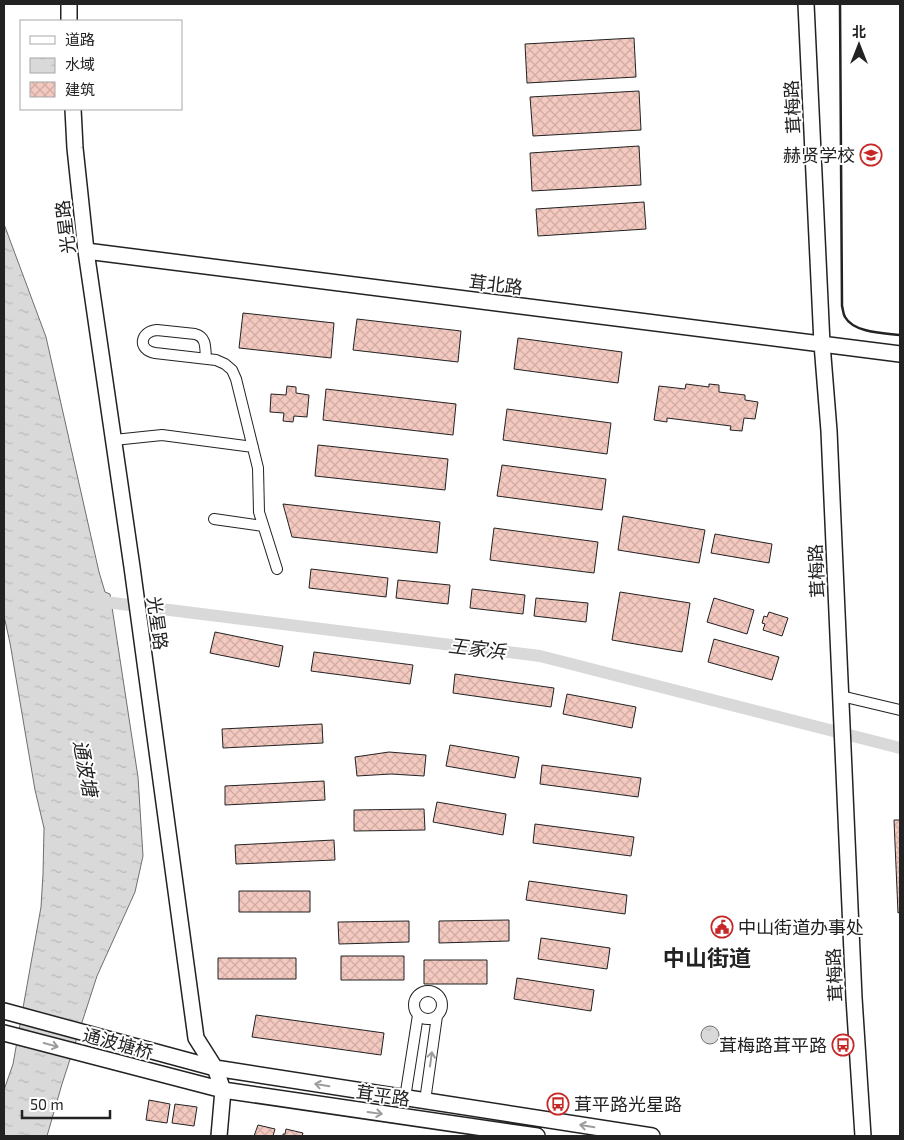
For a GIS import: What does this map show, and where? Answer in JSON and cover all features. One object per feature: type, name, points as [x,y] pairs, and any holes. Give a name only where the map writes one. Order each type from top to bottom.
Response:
[{"type":"street","points":[[69,4],[69,20]]},
{"type":"street","name":"茸梅路","points":[[806,4],[822,344],[829,431],[854,998],[863,1136]]},
{"type":"street","name":"光星路","points":[[73,110],[75,148],[86,251],[135,590],[196,1038],[215,1068],[223,1090],[219,1136]]},
{"type":"street","name":"茸北路","points":[[86,251],[900,354]]},
{"type":"street","points":[[206,359],[205,343],[200,335],[151,330],[144,337],[143,345],[150,352],[206,359],[216,360],[232,370],[236,378],[258,468],[259,512],[277,569]]},
{"type":"street","points":[[114,440],[162,435],[253,447]]},
{"type":"street","points":[[214,520],[263,526]]},
{"type":"street","points":[[841,696],[900,710]]},
{"type":"street","points":[[405,1098],[418,1015],[414,1001],[420,993],[429,991],[438,995],[442,1003],[440,1013],[437,1016],[425,1101]]},
{"type":"street","points":[[4,1011],[215,1068],[652,1136]]},
{"type":"street","points":[[418,1015],[429,1019],[437,1016]]},
{"type":"street","name":"通波塘桥","points":[[4,1033],[223,1090]]},
{"type":"street","name":"茸平路","points":[[223,1090],[500,1134],[537,1136]]},
{"type":"water","name":"通波塘","points":[[4,224],[46,337],[99,572],[105,592],[110,594],[138,777],[143,856],[135,892],[97,976],[47,1136],[4,1136],[4,1090],[13,1064],[41,907],[44,828],[35,790],[4,616]]},
{"type":"water","points":[[710,1026],[716,1029],[719,1035],[716,1041],[710,1044],[704,1041],[701,1035],[704,1029]]},
{"type":"building","points":[[634,38],[636,77],[527,83],[525,44]]},
{"type":"building","points":[[639,91],[641,130],[533,136],[530,97]]},
{"type":"building","points":[[639,146],[641,185],[532,191],[530,153]]},
{"type":"building","points":[[644,202],[646,229],[538,236],[536,209]]},
{"type":"building","points":[[243,313],[334,323],[331,358],[239,348]]},
{"type":"building","points":[[357,319],[461,331],[458,362],[353,350]]},
{"type":"building","points":[[518,338],[622,352],[618,383],[514,369]]},
{"type":"building","points":[[686,384],[709,387],[709,384],[719,385],[719,392],[745,395],[745,400],[758,402],[755,419],[744,418],[742,431],[730,430],[731,426],[667,418],[667,422],[654,420],[659,386],[685,389]]},
{"type":"building","points":[[287,386],[296,387],[296,393],[309,395],[307,417],[294,416],[293,422],[283,421],[284,413],[270,412],[271,394],[286,395]]},
{"type":"building","points":[[326,389],[456,404],[453,435],[323,420]]},
{"type":"building","points":[[507,409],[611,423],[607,454],[503,440]]},
{"type":"building","points":[[318,445],[448,459],[445,490],[315,476]]},
{"type":"building","points":[[502,465],[606,479],[602,510],[497,496]]},
{"type":"building","points":[[283,504],[440,522],[437,553],[292,537]]},
{"type":"building","points":[[623,516],[705,530],[699,563],[618,550]]},
{"type":"building","points":[[494,528],[598,542],[594,573],[490,560]]},
{"type":"building","points":[[715,534],[772,544],[769,563],[711,553]]},
{"type":"building","points":[[311,569],[388,578],[386,597],[309,588]]},
{"type":"building","points":[[398,580],[450,585],[448,604],[396,598]]},
{"type":"building","points":[[472,589],[525,595],[523,614],[470,608]]},
{"type":"building","points":[[620,592],[690,603],[682,652],[612,640]]},
{"type":"building","points":[[536,598],[588,603],[586,622],[534,616]]},
{"type":"building","points":[[714,598],[754,610],[747,634],[707,622]]},
{"type":"building","points":[[769,612],[788,618],[782,636],[763,630],[765,624],[762,623],[764,616],[767,617]]},
{"type":"building","points":[[215,632],[283,646],[279,667],[210,653]]},
{"type":"building","points":[[714,639],[779,657],[772,680],[708,662]]},
{"type":"building","points":[[314,652],[413,665],[410,684],[311,671]]},
{"type":"building","points":[[455,674],[554,688],[551,707],[453,693]]},
{"type":"building","points":[[567,694],[636,707],[632,728],[563,714]]},
{"type":"building","points":[[322,724],[323,743],[223,748],[222,729]]},
{"type":"building","points":[[450,745],[519,757],[515,778],[446,766]]},
{"type":"building","points":[[389,752],[426,755],[424,776],[391,774],[357,776],[355,757]]},
{"type":"building","points":[[542,765],[641,778],[638,797],[540,784]]},
{"type":"building","points":[[324,781],[325,800],[225,805],[225,786]]},
{"type":"building","points":[[437,802],[506,814],[503,835],[433,822]]},
{"type":"building","points":[[424,809],[425,830],[354,831],[354,810]]},
{"type":"building","points":[[894,820],[900,820],[900,912],[898,913]]},
{"type":"building","points":[[535,824],[634,837],[631,856],[533,843]]},
{"type":"building","points":[[334,840],[335,860],[236,864],[235,845]]},
{"type":"building","points":[[529,881],[627,895],[625,914],[526,900]]},
{"type":"building","points":[[239,891],[310,891],[310,912],[239,912]]},
{"type":"building","points":[[509,920],[509,941],[439,943],[439,921]]},
{"type":"building","points":[[409,921],[409,942],[339,944],[338,922]]},
{"type":"building","points":[[541,938],[610,948],[607,969],[538,959]]},
{"type":"building","points":[[341,956],[404,956],[404,980],[341,980]]},
{"type":"building","points":[[218,958],[296,958],[296,979],[218,979]]},
{"type":"building","points":[[424,960],[487,960],[487,984],[424,984]]},
{"type":"building","points":[[517,978],[594,990],[591,1011],[514,999]]},
{"type":"building","points":[[256,1015],[384,1033],[381,1055],[252,1037]]},
{"type":"building","points":[[149,1100],[170,1104],[167,1123],[146,1120]]},
{"type":"building","points":[[175,1104],[197,1107],[194,1126],[172,1123]]},
{"type":"building","points":[[258,1125],[275,1129],[273,1136],[254,1136]]},
{"type":"building","points":[[286,1129],[303,1133],[302,1136],[283,1136]]},
{"type":"waterway","name":"王家浜","points":[[97,601],[540,656],[900,748]]},
{"type":"wall","points":[[840,4],[842,306],[845,317],[855,326],[878,333],[900,335]]},
{"type":"place","name":"赫贤学校","points":[[871,155]]},
{"type":"place","name":"中山街道办事处","points":[[722,927]]},
{"type":"place","name":"茸梅路茸平路","points":[[843,1045]]},
{"type":"place","name":"茸平路光星路","points":[[558,1104]]},
{"type":"district","name":"中山街道","points":[[707,957]]}]
